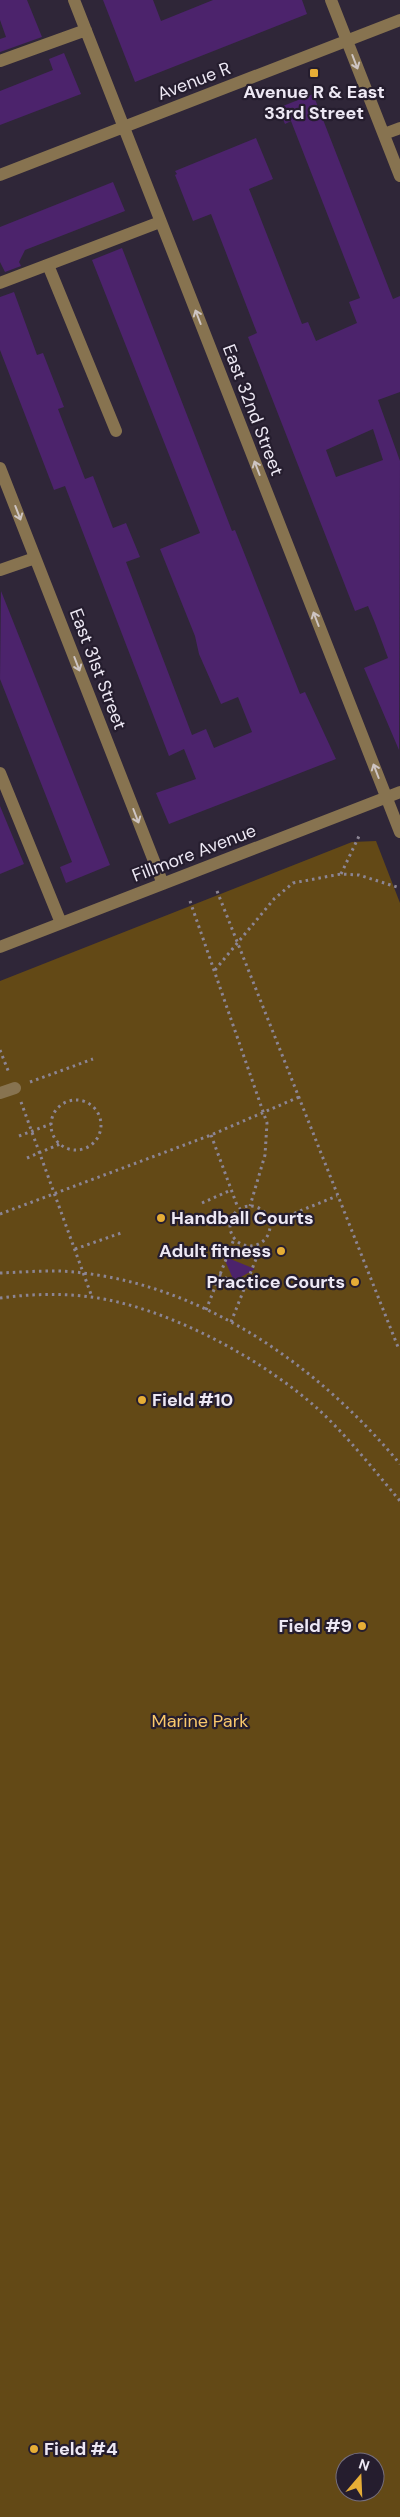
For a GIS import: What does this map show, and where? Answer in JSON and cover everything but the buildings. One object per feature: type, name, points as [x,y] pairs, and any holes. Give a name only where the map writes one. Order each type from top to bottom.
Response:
[{"type":"street","name":"East 32nd Street","points":[[74,0],[400,832]]},
{"type":"street","points":[[331,0],[400,176]]},
{"type":"street","name":"Avenue R","points":[[0,175],[400,20]]},
{"type":"street","points":[[0,61],[86,30]]},
{"type":"street","points":[[384,134],[400,128]]},
{"type":"street","points":[[0,283],[160,222]]},
{"type":"street","points":[[48,265],[116,432]]},
{"type":"street","name":"East 31st Street","points":[[0,468],[162,884]]},
{"type":"street","points":[[0,570],[35,558]]},
{"type":"street","points":[[0,773],[61,923]]},
{"type":"street","name":"Fillmore Avenue","points":[[0,947],[400,792]]},
{"type":"street","points":[[0,1093],[15,1088]]},
{"type":"path","points":[[341,874],[360,834]]},
{"type":"path","points":[[214,970],[283,889],[293,883],[341,874],[359,875],[400,888]]},
{"type":"path","points":[[217,891],[398,1347]]},
{"type":"path","points":[[190,901],[264,1112],[267,1135],[265,1155],[250,1206]]},
{"type":"path","points":[[0,1050],[33,1131],[92,1297]]},
{"type":"path","points":[[15,1088],[93,1058]]},
{"type":"path","points":[[0,1214],[211,1135],[299,1097]]},
{"type":"path","points":[[76,1100],[92,1105],[100,1118],[99,1134],[89,1146],[74,1150],[60,1144],[54,1137],[51,1124],[54,1112],[60,1106],[76,1100]]},
{"type":"path","points":[[19,1136],[51,1124]]},
{"type":"path","points":[[211,1135],[238,1208]]},
{"type":"path","points":[[27,1158],[60,1144]]},
{"type":"path","points":[[202,1203],[231,1190]]},
{"type":"path","points":[[270,1223],[337,1196]]},
{"type":"path","points":[[231,1322],[262,1243],[270,1232],[268,1214],[256,1206],[238,1208]]},
{"type":"path","points":[[206,1310],[234,1239],[230,1226],[231,1220],[238,1208]]},
{"type":"path","points":[[75,1249],[121,1233]]},
{"type":"path","points":[[234,1239],[250,1247],[262,1243]]},
{"type":"path","points":[[0,1273],[33,1271],[82,1272],[142,1286],[206,1310],[231,1322],[288,1357],[335,1396],[400,1464]]},
{"type":"path","points":[[219,1275],[245,1286]]},
{"type":"path","points":[[0,1298],[35,1295],[92,1297],[137,1308],[174,1321],[231,1347],[260,1366],[318,1410],[400,1500]]},
{"type":"green space","name":"Marine Park","points":[[376,841],[400,903],[400,2517],[0,2517],[0,981],[352,842]]},
{"type":"place","name":"Avenue R & East 33rd Street","points":[[314,73]]},
{"type":"place","name":"Handball Courts","points":[[161,1218]]},
{"type":"place","name":"Adult fitness","points":[[281,1251]]},
{"type":"place","name":"Practice Courts","points":[[355,1282]]},
{"type":"place","name":"Field #10","points":[[142,1400]]},
{"type":"place","name":"Field #9","points":[[362,1626]]},
{"type":"place","name":"Field #4","points":[[34,2449]]}]
